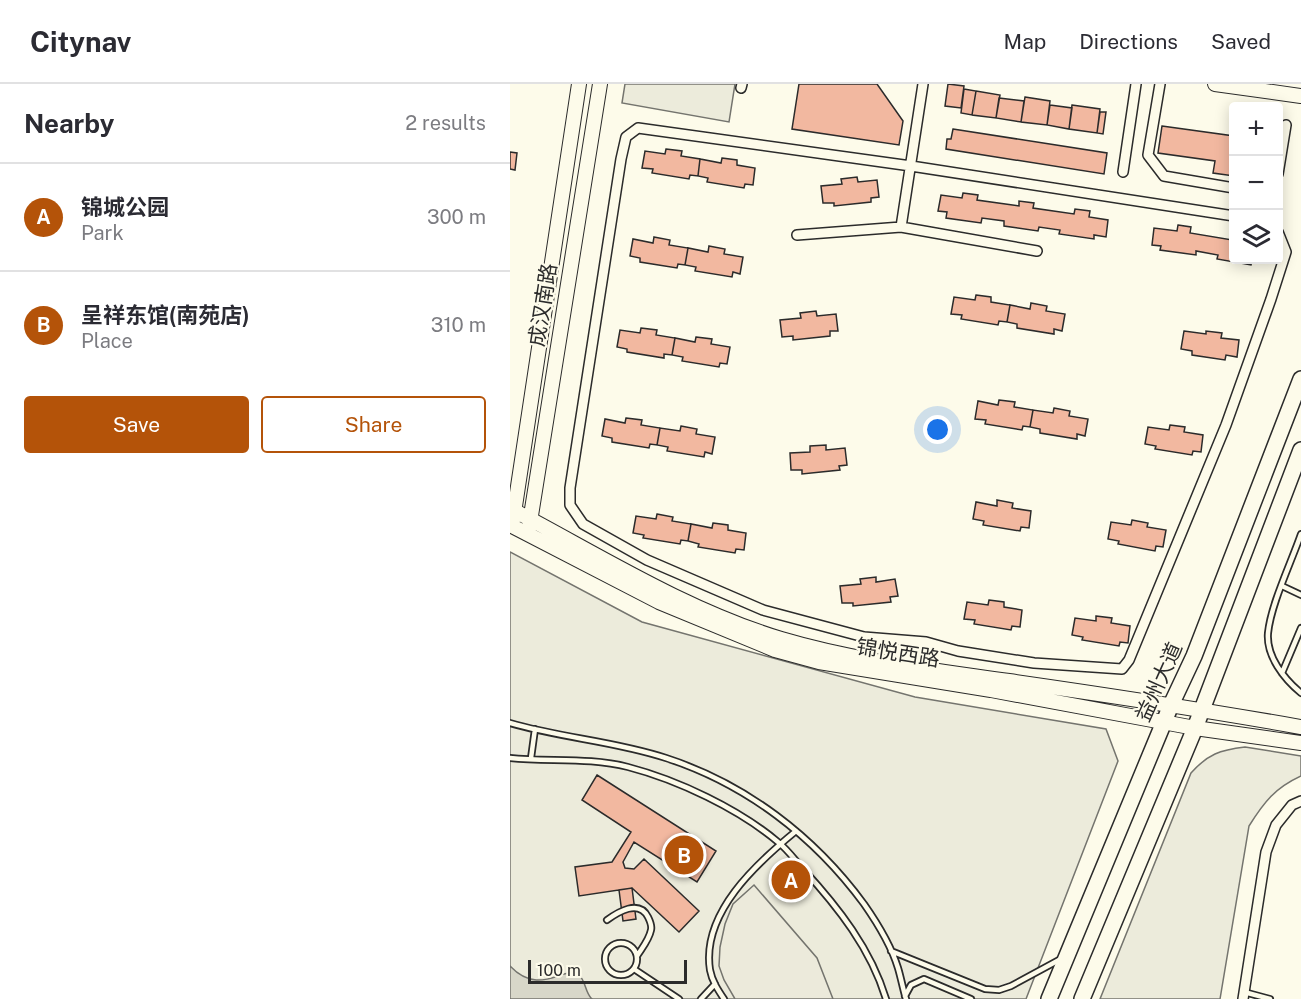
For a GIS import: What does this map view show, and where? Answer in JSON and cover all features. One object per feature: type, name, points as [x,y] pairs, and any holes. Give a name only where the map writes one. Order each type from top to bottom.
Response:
[{"type":"main road","name":"成汉南路","points":[[512,526],[579,84]]},
{"type":"main road","name":"成汉南路","points":[[529,526],[600,84]]},
{"type":"main road","points":[[1215,84],[1301,96]]},
{"type":"main road","name":"益州大道","points":[[1050,999],[1171,705],[1194,656],[1301,379]]},
{"type":"main road","points":[[1082,999],[1194,728],[1301,450]]},
{"type":"main road","name":"锦悦西路","points":[[515,512],[529,526],[658,602],[775,650],[819,662],[991,690],[1164,723],[1301,743]]},
{"type":"main road","name":"锦悦西路","points":[[512,526],[529,526],[663,592],[740,625],[822,650],[906,666],[1171,705],[1301,727]]},
{"type":"street","points":[[901,227],[923,84]]},
{"type":"street","points":[[1123,172],[1136,84]]},
{"type":"street","points":[[1160,84],[1148,155],[1164,176],[1229,187]]},
{"type":"street","points":[[1281,156],[1286,125]]},
{"type":"street","points":[[1229,215],[911,166],[638,128],[626,137],[570,505],[583,524],[647,560],[763,610],[864,637],[909,641],[1034,663],[1122,669],[1129,660],[1221,435],[1282,264]]},
{"type":"street","points":[[797,235],[901,227],[1037,251]]},
{"type":"street","points":[[1283,244],[1286,252],[1283,261]]},
{"type":"street","points":[[906,666],[909,641]]},
{"type":"street","points":[[1244,996],[1266,852],[1276,825],[1292,805],[1301,801]]},
{"type":"lane","points":[[1301,534],[1268,634],[1271,653],[1287,682],[1301,693]]},
{"type":"lane","points":[[1282,586],[1301,595]]},
{"type":"lane","points":[[1282,673],[1301,628]]},
{"type":"lane","points":[[510,723],[665,757],[742,792],[772,810],[828,860],[851,887],[883,933],[898,967],[905,998]]},
{"type":"lane","points":[[531,758],[535,729]]},
{"type":"lane","points":[[510,758],[589,761],[627,767],[656,776],[721,804],[780,844],[819,886],[862,945],[881,982],[886,999]]},
{"type":"lane","points":[[724,999],[715,984],[710,969],[711,945],[717,921],[726,902],[780,844],[796,831]]},
{"type":"lane","points":[[607,921],[617,913],[630,909],[639,908],[644,911],[651,924],[651,931],[637,956]]},
{"type":"lane","points":[[623,942],[634,949],[637,956],[634,969],[622,975],[615,974],[605,965],[604,958],[610,946],[623,942]]},
{"type":"lane","points":[[891,951],[985,989],[999,990],[1067,956]]},
{"type":"lane","points":[[634,969],[679,999]]},
{"type":"lane","points":[[905,998],[911,985],[924,980],[971,999]]},
{"type":"lane","points":[[701,999],[715,984]]},
{"type":"lane","points":[[1244,996],[1270,999]]},
{"type":"shaded area","points":[[625,84],[735,84],[729,122],[622,103]]},
{"type":"shaded area","points":[[510,552],[642,622],[915,697],[1106,729],[1118,761],[1026,999],[510,999]]},
{"type":"shaded area","points":[[1245,747],[1301,756],[1301,776],[1271,796],[1249,826],[1220,999],[1100,999],[1191,773],[1203,761],[1215,754]]},
{"type":"shaded area","points":[[754,885],[817,958],[833,999],[735,999],[719,966],[720,947],[725,924],[733,904]]},
{"type":"shaded area","points":[[510,966],[521,975],[531,979],[541,980],[567,973],[579,975],[592,999],[510,999]]},
{"type":"building","points":[[799,84],[877,84],[903,121],[899,145],[792,129]]},
{"type":"building","points":[[948,84],[964,86],[961,108],[945,106]]},
{"type":"building","points":[[964,89],[976,91],[972,115],[961,113]]},
{"type":"building","points":[[976,91],[1000,95],[996,118],[972,115]]},
{"type":"building","points":[[1025,97],[1050,101],[1047,125],[1021,122]]},
{"type":"building","points":[[999,98],[1024,101],[1021,122],[996,118]]},
{"type":"building","points":[[1050,105],[1072,108],[1069,129],[1047,125]]},
{"type":"building","points":[[1072,105],[1100,109],[1097,133],[1069,129]]},
{"type":"building","points":[[1100,112],[1106,112],[1103,134],[1097,133]]},
{"type":"building","points":[[1162,126],[1229,135],[1229,175],[1213,173],[1215,161],[1158,153]]},
{"type":"building","points":[[953,129],[1107,153],[1104,174],[946,149],[947,139],[951,139]]},
{"type":"building","points":[[666,149],[682,151],[681,156],[700,159],[698,176],[690,175],[689,179],[652,173],[653,169],[642,168],[645,151],[665,154]]},
{"type":"building","points":[[510,152],[517,153],[515,170],[510,169]]},
{"type":"building","points":[[722,158],[737,160],[737,165],[755,168],[753,185],[745,184],[744,188],[707,182],[708,178],[698,176],[700,159],[721,163]]},
{"type":"building","points":[[857,177],[858,182],[877,180],[879,197],[871,198],[871,202],[834,206],[834,203],[823,203],[821,186],[842,184],[841,179]]},
{"type":"building","points":[[963,193],[978,195],[977,200],[1019,206],[1019,201],[1034,203],[1033,208],[1074,214],[1075,209],[1090,211],[1089,217],[1108,220],[1106,237],[1094,235],[1094,239],[1059,234],[1060,230],[1039,227],[1038,231],[1004,226],[1004,221],[982,218],[981,223],[946,218],[947,212],[938,211],[941,195],[962,198]]},
{"type":"building","points":[[1178,225],[1191,227],[1190,233],[1229,240],[1229,261],[1217,259],[1218,255],[1196,251],[1196,255],[1160,250],[1161,246],[1152,245],[1154,228],[1177,231]]},
{"type":"building","points":[[654,237],[670,240],[669,245],[688,248],[685,265],[678,264],[677,268],[640,262],[640,258],[630,256],[633,239],[653,243]]},
{"type":"building","points":[[709,246],[725,249],[724,254],[743,257],[740,274],[733,272],[732,277],[695,271],[696,267],[685,265],[688,248],[708,252]]},
{"type":"building","points":[[976,295],[991,297],[991,302],[1010,305],[1007,322],[999,321],[998,325],[961,319],[962,315],[951,314],[954,297],[975,300]]},
{"type":"building","points":[[1031,303],[1047,306],[1046,311],[1065,314],[1062,331],[1054,329],[1054,334],[1017,328],[1017,324],[1007,322],[1010,305],[1030,309]]},
{"type":"building","points":[[816,311],[817,316],[836,314],[838,331],[830,331],[830,336],[793,340],[793,336],[782,337],[780,320],[801,318],[800,313]]},
{"type":"building","points":[[641,328],[657,330],[656,335],[675,338],[672,355],[664,354],[664,358],[627,352],[627,349],[617,347],[620,330],[640,333]]},
{"type":"building","points":[[1184,331],[1206,334],[1206,331],[1222,333],[1221,338],[1239,340],[1237,357],[1226,355],[1225,360],[1192,355],[1192,351],[1181,349]]},
{"type":"building","points":[[696,337],[712,339],[711,344],[730,347],[727,364],[720,363],[719,367],[682,361],[683,357],[672,355],[675,338],[695,342]]},
{"type":"building","points":[[999,400],[1015,402],[1014,407],[1033,410],[1030,427],[1023,426],[1022,430],[985,424],[986,420],[975,419],[978,401],[998,405]]},
{"type":"building","points":[[1054,408],[1070,411],[1069,416],[1088,419],[1085,436],[1077,434],[1077,439],[1040,433],[1040,429],[1030,427],[1033,410],[1053,413]]},
{"type":"building","points":[[626,418],[642,420],[641,425],[660,428],[657,445],[650,444],[649,448],[612,442],[612,438],[602,436],[605,419],[625,423]]},
{"type":"building","points":[[1170,425],[1185,427],[1184,432],[1203,435],[1201,452],[1193,451],[1192,455],[1155,449],[1156,446],[1145,444],[1148,427],[1169,430]]},
{"type":"building","points":[[681,426],[697,429],[696,434],[715,437],[712,454],[705,452],[704,457],[667,451],[668,447],[657,445],[660,428],[680,431]]},
{"type":"building","points":[[826,445],[826,450],[845,448],[847,465],[839,466],[840,470],[802,474],[802,470],[791,470],[790,453],[810,452],[810,446]]},
{"type":"building","points":[[997,500],[1013,503],[1012,508],[1031,511],[1029,528],[1021,527],[1020,531],[983,525],[984,521],[973,519],[976,502],[997,506]]},
{"type":"building","points":[[657,514],[673,517],[672,521],[691,524],[688,541],[681,540],[680,544],[643,538],[644,535],[633,533],[636,516],[656,519]]},
{"type":"building","points":[[1132,520],[1148,523],[1147,527],[1166,530],[1163,547],[1156,546],[1155,551],[1118,544],[1119,541],[1108,539],[1111,522],[1131,525]]},
{"type":"building","points":[[713,523],[728,525],[728,530],[746,533],[744,550],[736,549],[735,553],[698,547],[699,544],[688,541],[691,524],[712,528]]},
{"type":"building","points":[[876,577],[876,582],[895,579],[898,596],[890,597],[891,602],[853,606],[853,603],[842,603],[840,586],[861,584],[860,579]]},
{"type":"building","points":[[989,600],[1004,602],[1004,607],[1022,610],[1020,627],[1012,626],[1011,630],[974,624],[975,620],[964,619],[967,602],[988,605]]},
{"type":"building","points":[[1096,616],[1112,618],[1111,623],[1130,626],[1128,643],[1120,642],[1119,646],[1082,640],[1083,637],[1072,635],[1075,618],[1096,621]]},
{"type":"building","points":[[597,775],[716,851],[697,882],[634,842],[623,862],[625,868],[634,869],[644,859],[699,911],[679,932],[632,888],[579,896],[575,867],[612,862],[631,832],[582,800]]},
{"type":"building","points":[[632,888],[636,919],[623,921],[619,890]]},
{"type":"place","name":"呈祥东馆(南苑店)","points":[[684,855]]},
{"type":"place","name":"锦城公园","points":[[791,880]]}]
